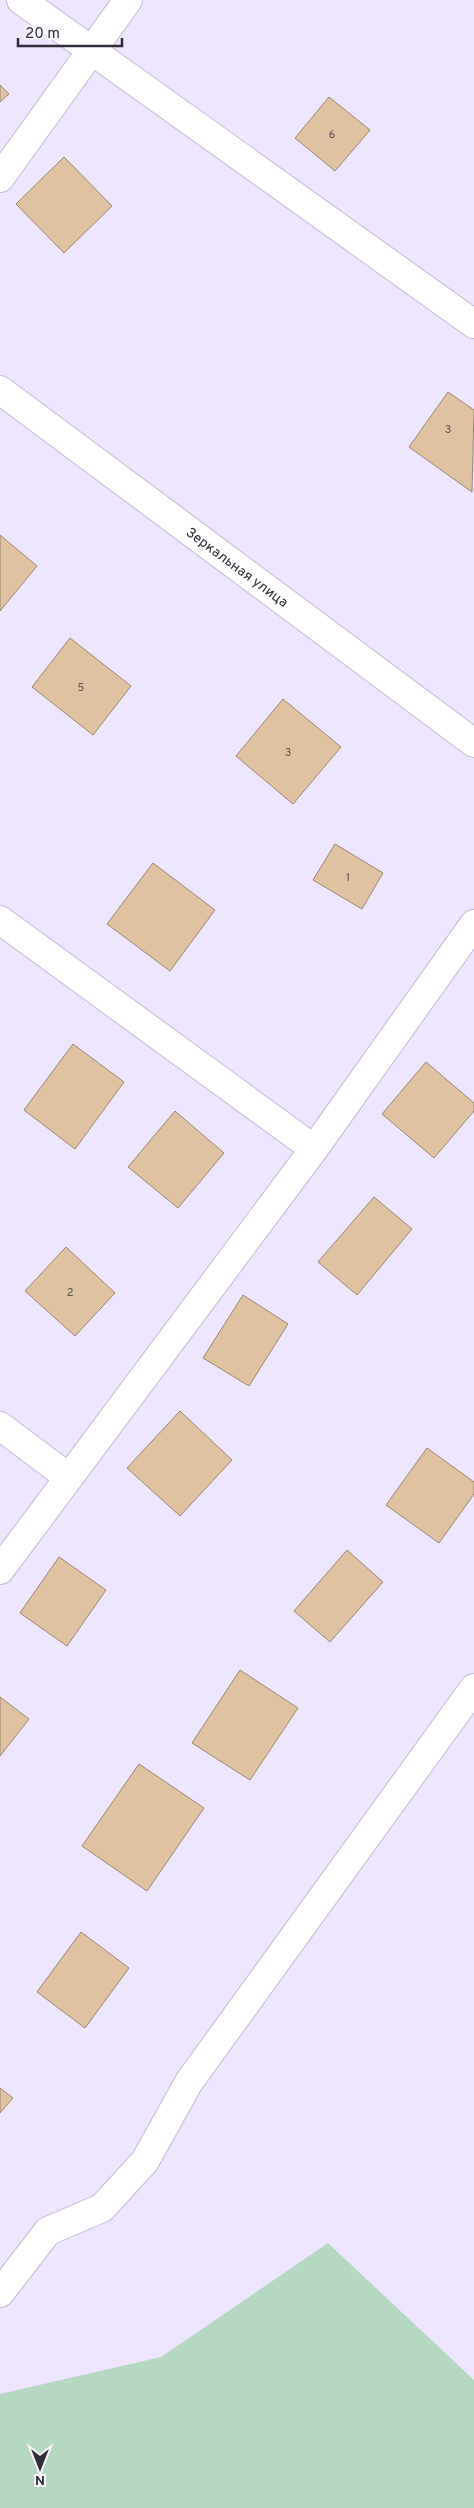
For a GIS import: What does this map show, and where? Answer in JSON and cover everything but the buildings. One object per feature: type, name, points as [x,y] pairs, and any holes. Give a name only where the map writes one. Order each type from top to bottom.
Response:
[{"type":"street","points":[[21,0],[474,324]]},
{"type":"street","points":[[0,178],[128,0]]},
{"type":"street","name":"Зеркальная улица","points":[[0,390],[474,743]]},
{"type":"street","points":[[0,920],[314,1149]]},
{"type":"street","points":[[0,1570],[314,1149],[474,924]]},
{"type":"street","points":[[0,1426],[68,1477]]},
{"type":"street","points":[[0,2292],[48,2231],[102,2208],[146,2161],[189,2082],[474,1688]]},
{"type":"green space","points":[[328,2243],[474,2380],[474,2508],[0,2508],[0,2394],[161,2357]]}]
